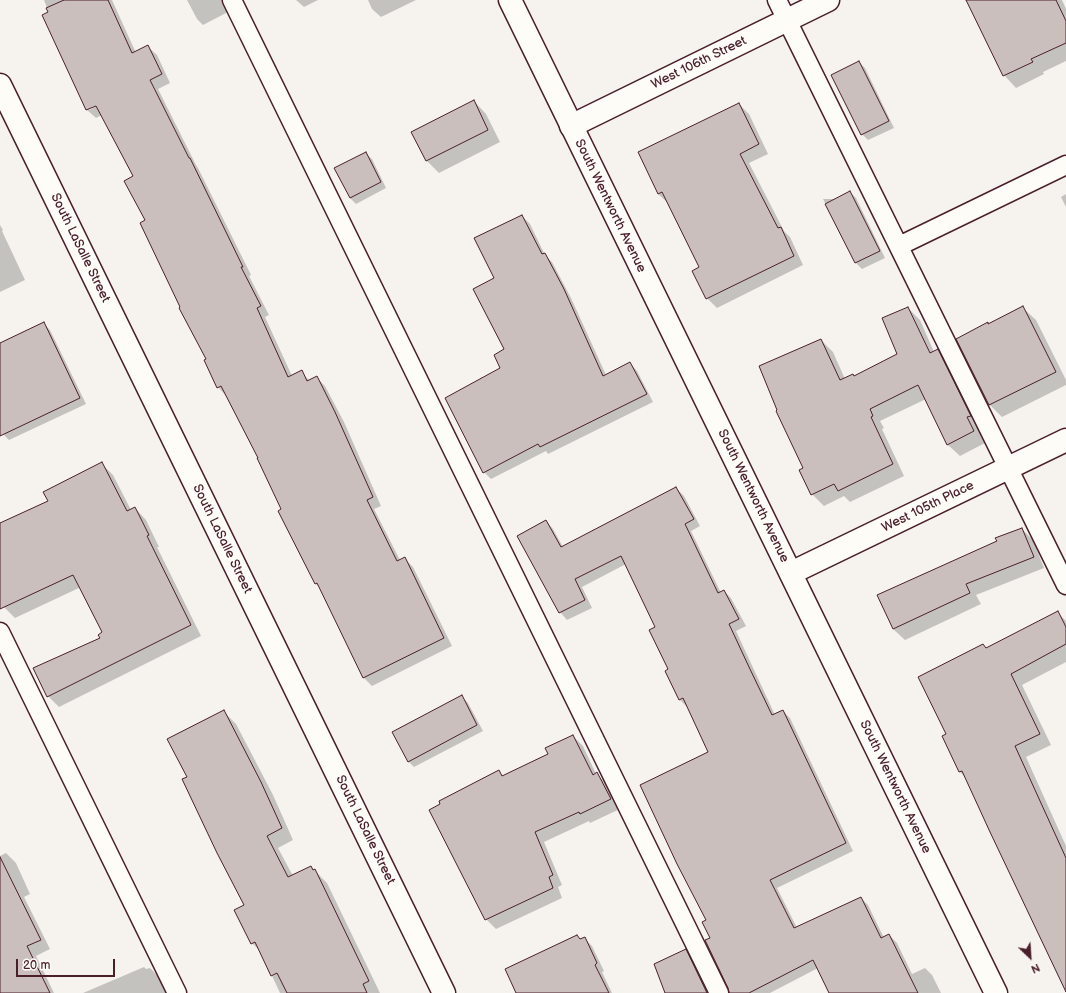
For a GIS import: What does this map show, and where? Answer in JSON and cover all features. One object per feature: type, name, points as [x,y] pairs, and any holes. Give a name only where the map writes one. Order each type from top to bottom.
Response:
[{"type":"street","name":"South Wentworth Avenue","points":[[510,0],[996,993]]},
{"type":"street","name":"West 106th Street","points":[[571,126],[828,0]]},
{"type":"street","name":"South LaSalle Street","points":[[0,84],[444,993]]},
{"type":"street","name":"West 105th Place","points":[[790,574],[1066,440]]},
{"type":"lane","points":[[232,0],[720,993]]},
{"type":"lane","points":[[777,0],[1066,585]]},
{"type":"lane","points":[[899,246],[1066,165]]},
{"type":"lane","points":[[0,632],[177,993]]},
{"type":"building","points":[[64,0],[108,0],[132,53],[148,45],[162,74],[150,80],[243,267],[241,267],[261,306],[257,308],[288,377],[302,370],[307,381],[317,376],[335,412],[373,497],[367,500],[397,561],[405,557],[444,638],[363,678],[317,583],[315,584],[278,511],[281,509],[258,458],[221,386],[217,388],[204,360],[206,359],[179,308],[180,307],[140,223],[145,220],[124,181],[133,176],[96,106],[86,110],[42,15],[48,12],[46,8]]},
{"type":"building","points":[[966,0],[1056,0],[1066,21],[1066,43],[1031,59],[1033,62],[1003,76]]},
{"type":"building","points":[[859,61],[889,121],[861,135],[831,75]]},
{"type":"building","points":[[474,100],[488,130],[426,161],[411,132]]},
{"type":"building","points":[[739,103],[759,144],[740,154],[778,228],[781,227],[794,256],[706,299],[692,271],[699,267],[662,192],[658,194],[638,152]]},
{"type":"building","points":[[366,152],[381,182],[350,198],[334,168]]},
{"type":"building","points":[[850,191],[880,251],[855,263],[825,204]]},
{"type":"building","points":[[522,215],[542,254],[545,253],[564,289],[603,376],[630,362],[647,394],[540,447],[538,444],[483,473],[445,398],[500,368],[494,355],[504,349],[473,289],[494,278],[474,238]]},
{"type":"building","points":[[1023,306],[1056,372],[989,405],[956,339]]},
{"type":"building","points":[[908,307],[930,353],[938,349],[971,416],[967,417],[974,431],[947,445],[918,385],[870,409],[873,416],[871,417],[893,464],[838,491],[834,484],[811,495],[799,470],[803,468],[776,411],[777,410],[759,366],[821,339],[840,380],[853,374],[854,376],[897,354],[882,318]]},
{"type":"building","points":[[44,322],[80,398],[0,436],[0,343]]},
{"type":"building","points":[[102,462],[127,511],[135,507],[149,535],[147,536],[191,625],[47,697],[33,668],[100,638],[98,635],[102,632],[73,575],[0,609],[0,523],[48,501],[43,492]]},
{"type":"building","points":[[676,487],[694,519],[685,524],[718,593],[724,590],[739,619],[729,624],[749,667],[772,715],[783,710],[846,843],[770,880],[794,928],[861,897],[881,938],[889,934],[918,993],[829,993],[813,960],[749,993],[729,993],[705,940],[710,938],[702,922],[706,920],[677,864],[640,785],[708,752],[683,698],[679,700],[665,671],[668,669],[649,630],[655,627],[621,556],[575,579],[585,600],[559,613],[517,536],[546,520],[561,547]]},
{"type":"building","points":[[1022,528],[1034,557],[966,584],[970,593],[893,629],[877,595],[997,541],[995,538]]},
{"type":"building","points":[[1058,611],[1066,627],[1066,644],[1011,674],[1040,734],[1015,746],[1066,858],[1066,992],[962,771],[959,772],[942,736],[946,734],[918,677],[983,644],[986,648]]},
{"type":"building","points":[[462,695],[477,725],[408,762],[392,732]]},
{"type":"building","points":[[224,710],[261,782],[282,828],[267,836],[288,877],[311,866],[313,870],[315,869],[369,981],[363,984],[367,993],[287,993],[277,973],[271,976],[255,942],[251,944],[234,910],[244,905],[217,853],[182,779],[187,777],[167,739]]},
{"type":"building","points":[[573,735],[593,775],[597,772],[611,799],[580,814],[579,812],[535,832],[553,875],[549,877],[553,888],[485,920],[429,810],[440,804],[439,801],[499,770],[502,776],[548,754],[545,748]]},
{"type":"building","points":[[0,857],[41,940],[27,946],[50,993],[0,993]]},
{"type":"building","points":[[577,935],[580,939],[585,937],[597,963],[595,965],[609,993],[516,993],[505,969]]},
{"type":"building","points":[[686,949],[707,993],[665,993],[654,964]]}]
